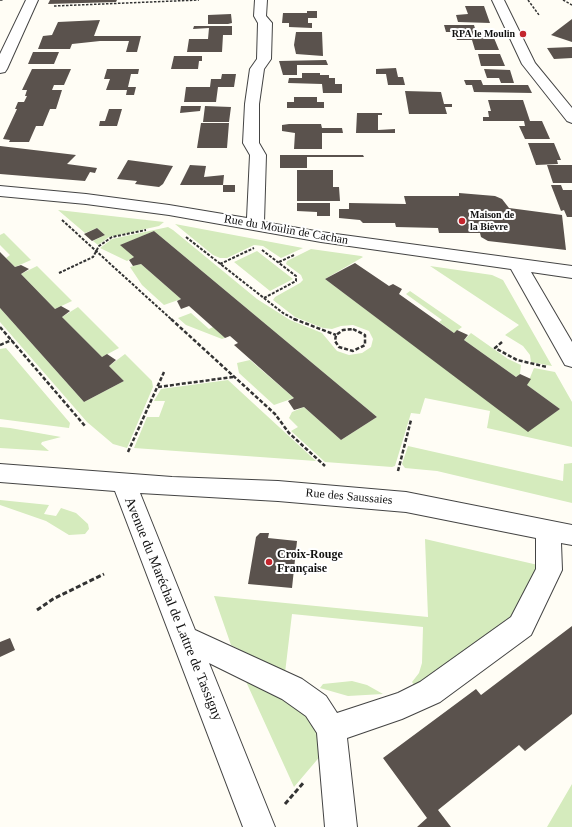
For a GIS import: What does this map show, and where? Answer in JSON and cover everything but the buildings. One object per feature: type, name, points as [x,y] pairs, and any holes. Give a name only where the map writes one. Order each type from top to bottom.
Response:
[{"type":"street","points":[[0,69],[32,0]]},
{"type":"street","points":[[255,225],[258,155],[251,143],[252,104],[257,69],[264,59],[265,23],[260,16],[261,0]]},
{"type":"street","points":[[498,0],[529,64],[572,118]]},
{"type":"street","name":"Rue du Moulin de Cachan","points":[[0,191],[86,199],[169,210],[321,237],[572,272]]},
{"type":"street","points":[[517,264],[572,360]]},
{"type":"street","name":"Avenue du Maréchal de Lattre de Tassigny","points":[[0,473],[124,483],[259,827]]},
{"type":"street","name":"Rue des Saussaies","points":[[124,483],[278,490],[406,502],[560,533]]},
{"type":"street","points":[[332,742],[430,692],[521,626],[549,570],[560,533]]},
{"type":"street","points":[[184,638],[292,689],[316,706],[332,742],[341,827]]},
{"type":"path","points":[[51,6],[199,0]]},
{"type":"path","points":[[528,0],[539,15]]},
{"type":"path","points":[[563,0],[572,5]]},
{"type":"path","points":[[58,216],[275,414],[289,433],[325,466]]},
{"type":"path","points":[[59,273],[93,257],[104,241],[112,237],[152,229]]},
{"type":"path","points":[[182,234],[264,298],[297,321],[336,334],[348,329],[358,330],[365,335],[366,342],[358,350],[343,349],[336,344],[336,334]]},
{"type":"path","points":[[220,264],[253,248],[260,248],[296,276],[296,281],[264,298]]},
{"type":"path","points":[[0,327],[86,426]]},
{"type":"path","points":[[0,346],[12,340]]},
{"type":"path","points":[[502,342],[495,348],[507,356],[523,362],[551,368]]},
{"type":"path","points":[[128,452],[164,372]]},
{"type":"path","points":[[157,387],[233,377]]},
{"type":"path","points":[[398,471],[411,420]]},
{"type":"path","points":[[38,610],[53,599],[104,574]]},
{"type":"path","points":[[280,810],[317,767],[332,742]]},
{"type":"green space","points":[[58,210],[164,222],[159,226],[109,237],[98,245],[93,241],[105,235],[97,228],[85,233]]},
{"type":"green space","points":[[175,224],[303,248],[281,258],[263,246],[254,245],[227,258],[220,258],[213,255]]},
{"type":"green space","points":[[168,227],[257,299],[290,320],[322,333],[337,351],[349,355],[362,353],[371,347],[373,339],[369,331],[353,325],[341,326],[332,329],[323,328],[295,317],[273,300],[275,297],[303,280],[301,275],[286,264],[287,261],[311,249],[363,257],[325,279],[528,431],[560,409],[527,385],[534,368],[555,372],[572,402],[572,447],[487,428],[490,411],[425,398],[420,414],[411,413],[395,466],[325,462],[291,431],[298,427],[289,418],[292,412],[304,407],[341,440],[377,417],[154,231],[121,245],[134,257],[127,261],[100,248],[112,239]]},
{"type":"green space","points":[[4,233],[31,260],[15,267],[6,258],[10,255],[0,245],[0,235]]},
{"type":"green space","points":[[257,251],[293,279],[270,291],[234,262]]},
{"type":"green space","points":[[141,264],[181,299],[164,305],[142,285],[130,267]]},
{"type":"green space","points":[[37,266],[72,301],[55,309],[21,274]]},
{"type":"green space","points":[[430,266],[492,275],[503,280],[552,366],[531,362],[530,355],[523,346],[505,335],[519,325]]},
{"type":"green space","points":[[410,291],[462,327],[454,333],[439,322],[442,320],[406,294]]},
{"type":"green space","points":[[78,307],[119,348],[102,357],[62,317]]},
{"type":"green space","points":[[0,308],[84,402],[124,381],[109,366],[125,354],[152,381],[153,387],[127,448],[113,444],[87,422],[0,322]]},
{"type":"green space","points":[[191,313],[209,329],[213,327],[225,338],[222,339],[186,325],[178,318]]},
{"type":"green space","points":[[471,333],[508,359],[521,365],[520,374],[516,377],[464,340]]},
{"type":"green space","points":[[6,348],[70,423],[69,428],[0,419],[0,349]]},
{"type":"green space","points":[[250,360],[294,398],[274,405],[239,373],[237,363]]},
{"type":"green space","points":[[228,380],[316,461],[134,448],[147,417],[159,417],[165,401],[154,401],[161,389]]},
{"type":"green space","points":[[0,427],[61,437],[42,442],[41,444],[49,451],[0,448]]},
{"type":"green space","points":[[408,446],[563,481],[564,464],[572,463],[572,503],[437,471],[405,468],[402,464]]},
{"type":"green space","points":[[0,500],[49,505],[44,514],[56,516],[61,508],[76,513],[88,524],[89,529],[85,534],[69,535],[46,521],[0,505]]},
{"type":"green space","points":[[425,539],[538,565],[512,620],[415,686],[412,682],[419,673],[422,663],[423,627],[292,614],[285,673],[231,645],[214,596],[428,617]]},
{"type":"green space","points":[[243,675],[299,706],[315,727],[320,741],[322,754],[294,787]]},
{"type":"green space","points":[[352,681],[367,685],[383,694],[348,696],[320,688],[323,684]]},
{"type":"green space","points":[[572,784],[572,827],[547,827]]},
{"type":"place","name":"RPA le Moulin","points":[[523,34]]},
{"type":"place","name":"Maison de la Bièvre","points":[[462,221]]},
{"type":"place","name":"Croix-Rouge Française","points":[[269,562]]}]
